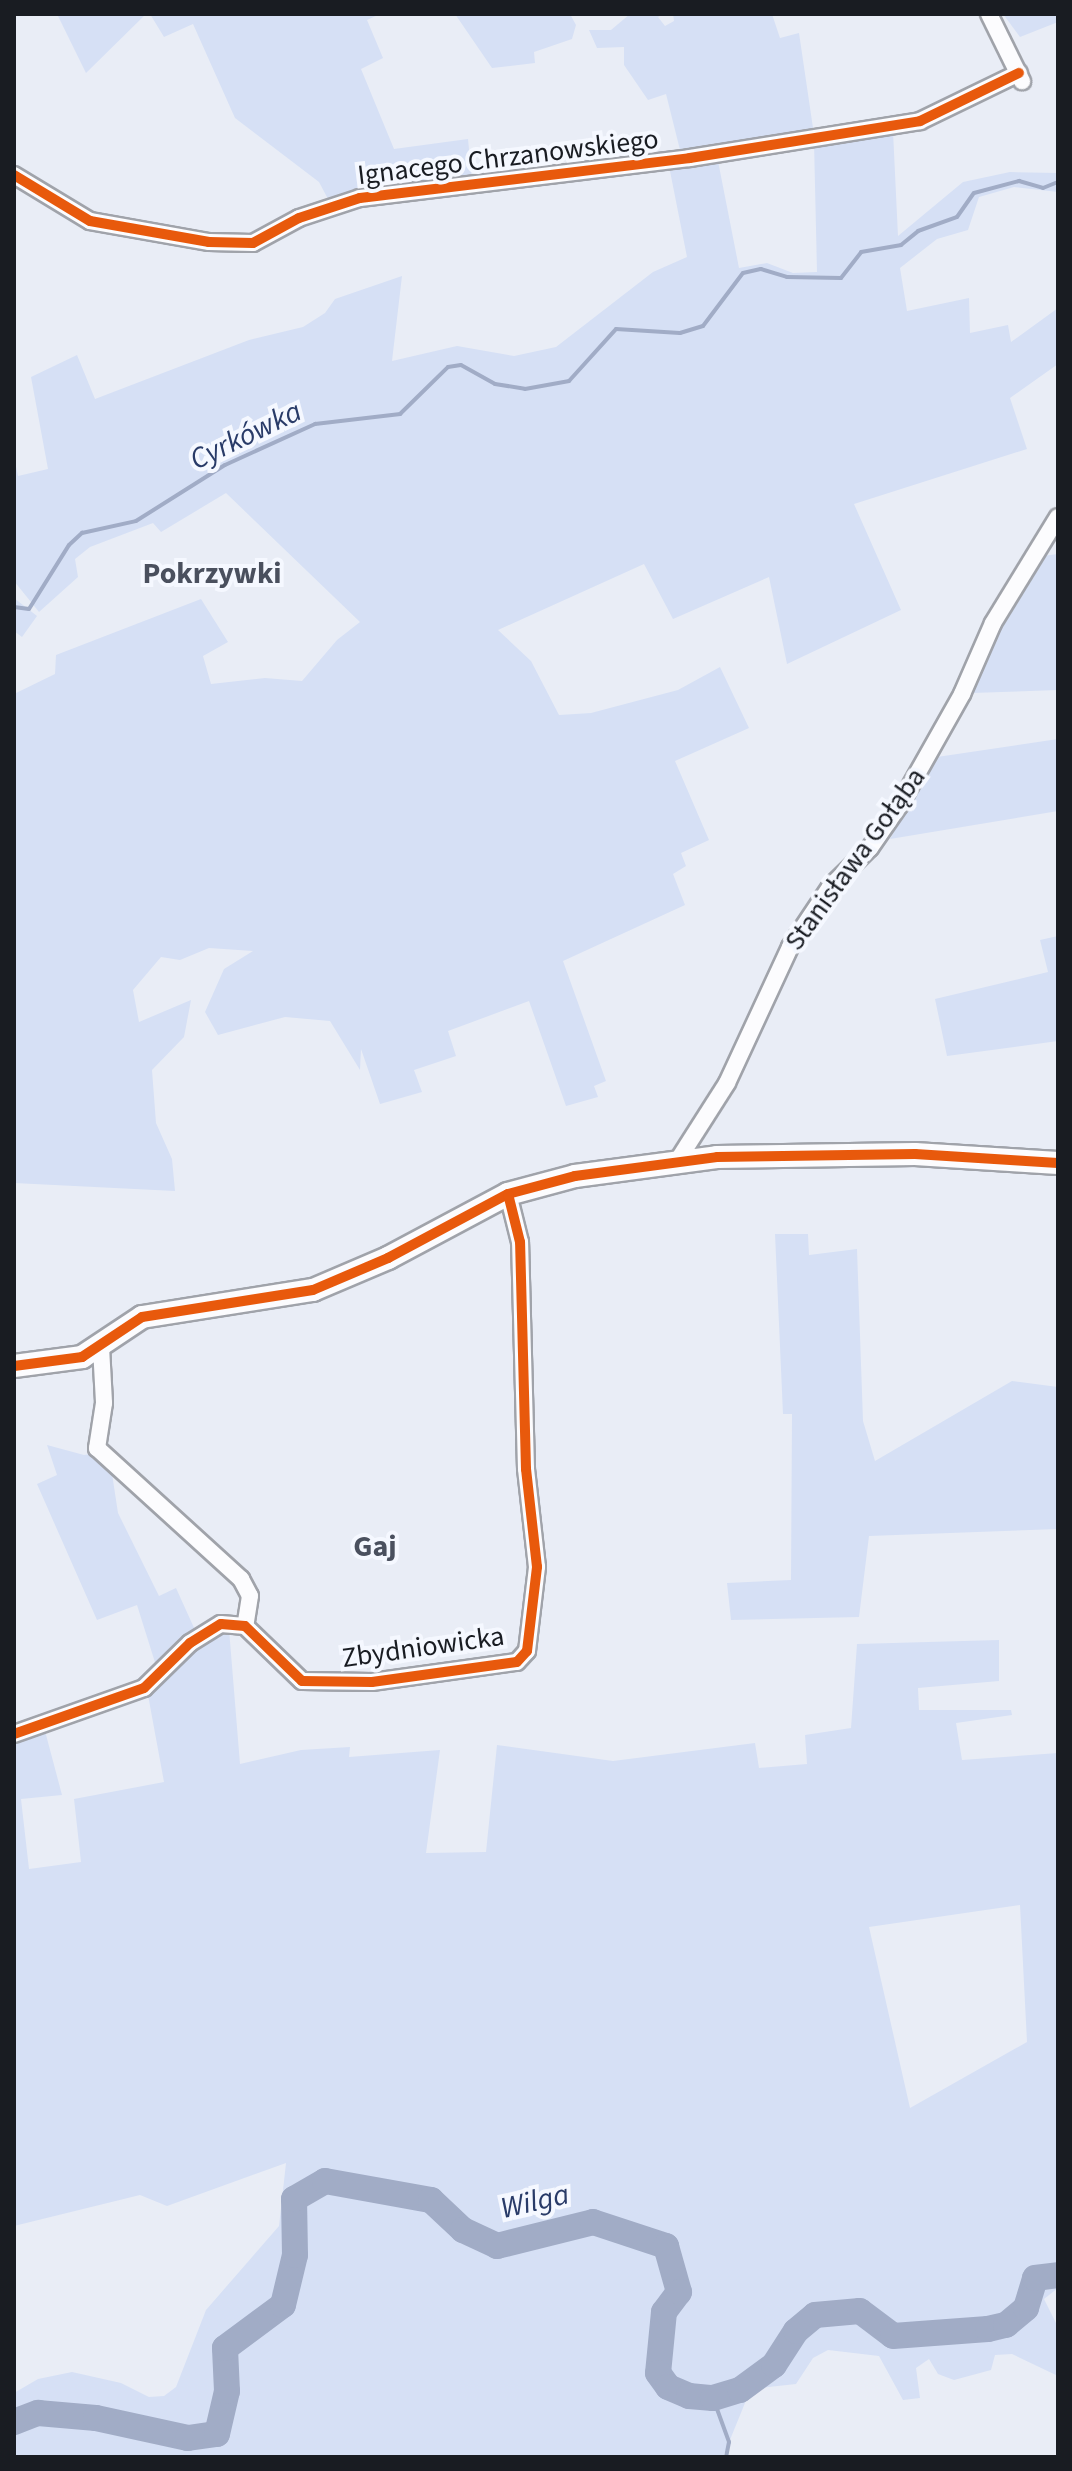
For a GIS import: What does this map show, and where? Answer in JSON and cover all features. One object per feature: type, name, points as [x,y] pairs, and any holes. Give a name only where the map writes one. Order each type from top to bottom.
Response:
[{"type":"street","name":"Ignacego Chrzanowskiego","points":[[14,175],[90,221],[209,242],[253,243],[299,218],[360,198],[690,158],[920,121],[1020,77],[989,14]]},
{"type":"street","name":"Stanisława Gołąba","points":[[678,1160],[727,1083],[790,947],[830,887],[870,848],[899,806],[962,694],[993,623],[1058,517]]},
{"type":"street","points":[[14,1366],[54,1363],[101,1347],[142,1317],[313,1290],[388,1258],[508,1194],[678,1160],[915,1154],[1058,1163]]},
{"type":"street","name":"Zbydniowicka","points":[[245,1626],[302,1681],[372,1682],[517,1662],[527,1651],[537,1567],[526,1469],[520,1242],[508,1194]]},
{"type":"street","points":[[14,1734],[144,1688],[208,1628],[245,1626],[250,1596],[241,1579],[97,1448],[104,1403],[101,1347]]},
{"type":"shaded area","points":[[57,14],[146,14],[86,73]]},
{"type":"shaded area","points":[[150,14],[380,14],[367,20],[383,58],[361,69],[394,149],[468,139],[472,180],[401,184],[328,199],[319,182],[235,118],[193,24],[164,37]]},
{"type":"shaded area","points":[[455,14],[570,14],[576,25],[572,39],[534,52],[535,63],[492,68]]},
{"type":"shaded area","points":[[630,14],[664,14],[658,17],[665,26],[674,21],[673,14],[772,14],[780,38],[799,33],[813,128],[681,154],[666,94],[648,100],[624,65],[624,47],[597,48],[589,30],[611,30]]},
{"type":"shaded area","points":[[1003,14],[1058,14],[1058,22],[1020,37]]},
{"type":"shaded area","points":[[893,131],[898,236],[963,182],[1010,172],[1058,173],[1058,192],[1014,187],[979,197],[968,230],[937,239],[900,268],[907,311],[969,298],[970,333],[1008,325],[1011,342],[1058,308],[1058,364],[1010,398],[1027,449],[854,504],[901,610],[787,664],[769,577],[673,619],[644,564],[498,630],[531,661],[559,715],[591,713],[678,690],[720,667],[749,728],[675,761],[709,840],[681,853],[686,866],[673,874],[685,905],[563,961],[606,1081],[594,1086],[598,1097],[566,1106],[529,1001],[448,1031],[456,1056],[414,1070],[422,1092],[380,1104],[361,1049],[360,1070],[330,1021],[285,1017],[218,1035],[205,1012],[224,969],[253,951],[209,948],[180,960],[161,957],[133,990],[139,1022],[191,1000],[184,1037],[152,1070],[156,1123],[172,1159],[175,1191],[14,1183],[14,694],[55,674],[56,655],[201,599],[228,642],[203,656],[211,684],[265,678],[302,681],[337,640],[360,622],[226,493],[161,532],[153,523],[90,547],[75,559],[78,577],[39,612],[14,581],[14,457],[18,476],[48,469],[31,377],[77,355],[95,399],[249,340],[303,327],[325,313],[335,299],[402,276],[392,361],[457,346],[514,356],[556,347],[653,272],[687,257],[670,171],[718,161],[739,268],[767,263],[793,273],[817,272],[814,142]]},
{"type":"shaded area","points":[[1058,554],[1058,690],[971,693],[1016,595],[1042,556]]},
{"type":"shaded area","points":[[14,598],[37,616],[22,637],[14,631]]},
{"type":"shaded area","points":[[1058,739],[1058,811],[890,839],[937,757]]},
{"type":"shaded area","points":[[1058,936],[1058,1041],[947,1056],[935,999],[1048,972],[1040,940]]},
{"type":"shaded area","points":[[775,1234],[808,1234],[809,1255],[857,1249],[863,1421],[875,1461],[1012,1381],[1058,1387],[1058,1529],[869,1536],[859,1617],[731,1620],[727,1583],[791,1580],[792,1414],[783,1414]]},
{"type":"shaded area","points":[[47,1445],[84,1455],[98,1453],[111,1467],[118,1513],[159,1596],[176,1588],[195,1630],[158,1672],[137,1605],[97,1620],[37,1484],[57,1475]]},
{"type":"shaded area","points":[[229,1629],[240,1764],[301,1750],[350,1747],[349,1757],[440,1750],[426,1853],[486,1852],[497,1745],[613,1761],[755,1743],[759,1768],[807,1764],[805,1735],[851,1728],[857,1644],[999,1640],[999,1681],[918,1688],[919,1710],[1011,1710],[1012,1715],[956,1723],[962,1760],[1058,1753],[1058,2288],[1044,2299],[1058,2327],[1058,2376],[1012,2354],[995,2355],[991,2370],[954,2380],[938,2374],[929,2359],[916,2368],[920,2398],[903,2400],[879,2356],[828,2350],[813,2358],[796,2384],[760,2388],[747,2398],[723,2457],[14,2457],[14,2393],[38,2379],[72,2372],[121,2383],[149,2397],[164,2396],[176,2387],[206,2310],[279,2226],[286,2163],[167,2206],[140,2195],[14,2226],[14,1739],[45,1731],[62,1795],[21,1799],[29,1869],[81,1862],[74,1799],[164,1782],[148,1695],[203,1637]],"holes":[[[1020,1905],[1027,2042],[910,2108],[869,1927]]]},
{"type":"waterway","name":"Cyrkówka","points":[[14,607],[29,609],[69,545],[82,533],[136,521],[225,465],[315,424],[400,414],[448,367],[461,365],[495,384],[525,389],[569,381],[616,329],[680,333],[703,326],[743,273],[761,269],[787,277],[841,278],[861,252],[901,245],[918,231],[957,217],[974,193],[1019,181],[1043,188],[1058,182]]},
{"type":"waterway","name":"Wilga","points":[[14,2422],[38,2413],[96,2418],[188,2438],[217,2434],[227,2391],[225,2348],[283,2305],[295,2255],[294,2199],[325,2181],[431,2200],[463,2230],[497,2246],[593,2222],[666,2246],[679,2292],[664,2312],[658,2373],[668,2387],[689,2396],[713,2398],[740,2390],[774,2365],[796,2331],[815,2315],[860,2311],[893,2336],[988,2329],[1006,2325],[1026,2308],[1035,2278],[1058,2275]]},
{"type":"waterway","points":[[713,2398],[729,2442],[726,2457]]},
{"type":"cycle path","points":[[14,175],[90,221],[209,242],[253,243],[299,218],[360,198],[690,158],[920,121],[1019,73]]},
{"type":"cycle path","points":[[14,1366],[82,1357],[142,1317],[313,1290],[388,1258],[508,1194],[575,1176],[717,1157],[915,1154],[1058,1163]]},
{"type":"cycle path","points":[[14,1734],[144,1688],[190,1643],[221,1624],[245,1626],[302,1681],[372,1682],[517,1662],[527,1651],[537,1567],[526,1469],[520,1242],[508,1194]]},
{"type":"district","name":"Pokrzywki","points":[[212,574]]},
{"type":"district","name":"Gaj","points":[[375,1547]]}]
